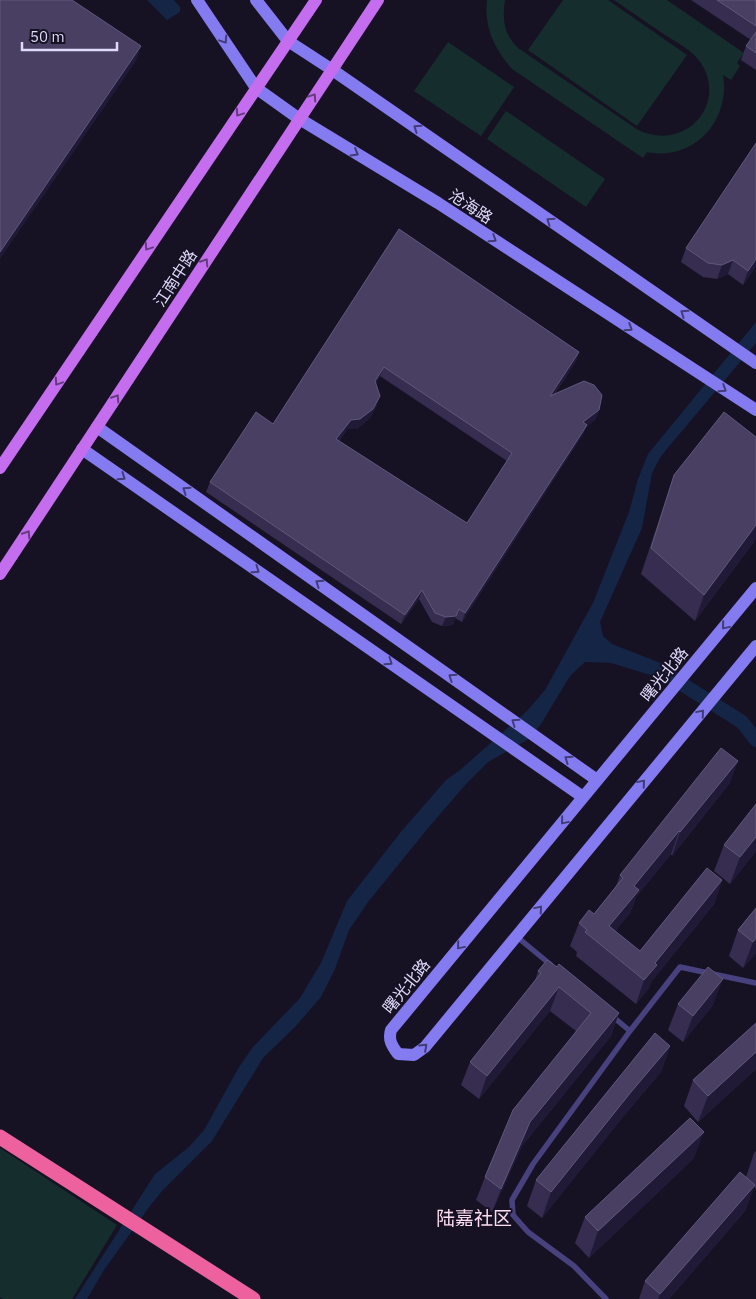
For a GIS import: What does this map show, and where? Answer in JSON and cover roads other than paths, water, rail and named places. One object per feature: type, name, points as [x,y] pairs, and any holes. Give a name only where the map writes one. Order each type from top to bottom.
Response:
[{"type":"highway","points":[[0,1136],[253,1299]]},
{"type":"main road","points":[[0,468],[316,0]]},
{"type":"main road","name":"江南中路","points":[[0,574],[298,118],[378,0]]},
{"type":"street","name":"沧海路","points":[[197,0],[256,88],[298,118],[438,203],[751,407]]},
{"type":"street","name":"沧海路","points":[[256,0],[288,41],[756,363]]},
{"type":"street","points":[[97,427],[598,780]]},
{"type":"street","points":[[82,449],[584,797]]},
{"type":"street","name":"曙光北路","points":[[756,588],[391,1030],[389,1037],[391,1044],[398,1054],[414,1055],[425,1047],[756,646]]},
{"type":"lane","points":[[516,936],[554,968]]},
{"type":"lane","points":[[606,1299],[574,1266],[528,1232],[513,1215],[512,1200],[533,1164],[630,1031],[680,967],[756,983]]},
{"type":"lane","points":[[607,1012],[630,1031]]},
{"type":"water","points":[[147,0],[174,0],[180,7],[180,12],[167,20]]},
{"type":"water","points":[[756,322],[756,343],[661,456],[652,473],[642,528],[600,622],[603,636],[612,644],[668,666],[660,678],[611,663],[585,662],[570,676],[541,724],[529,739],[488,762],[466,784],[368,902],[349,930],[335,969],[321,997],[295,1027],[263,1058],[212,1141],[162,1191],[150,1206],[104,1270],[87,1299],[75,1299],[155,1174],[189,1147],[204,1130],[239,1067],[253,1047],[300,998],[321,963],[347,901],[400,833],[446,780],[527,711],[545,690],[593,603],[629,512],[638,479],[648,454]]},
{"type":"waterway","points":[[646,665],[666,674],[742,722],[756,740]]},
{"type":"district","name":"陆嘉社区","points":[[474,1218]]}]
